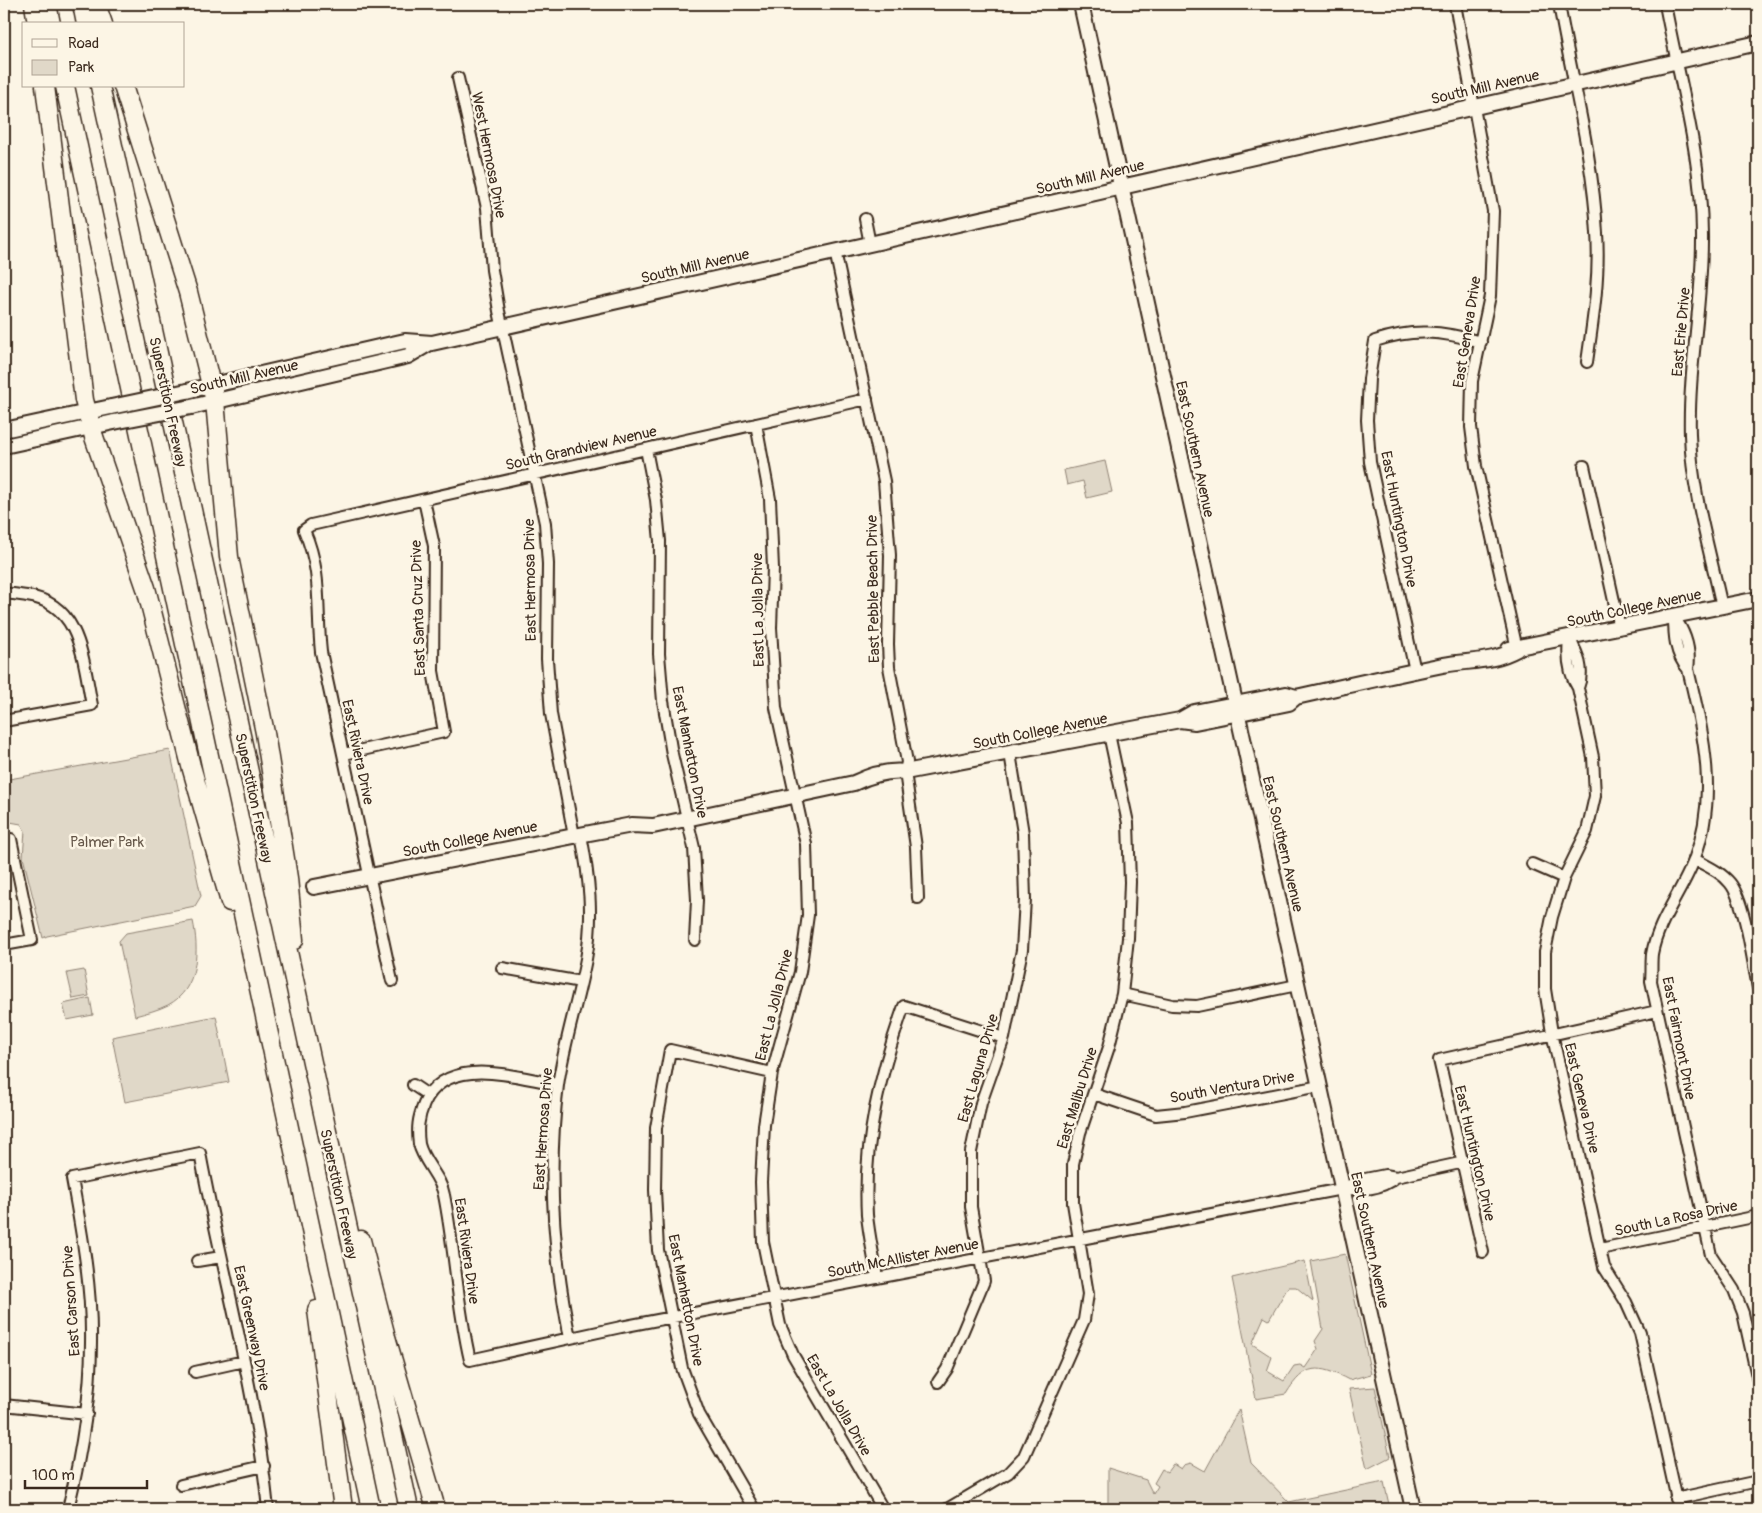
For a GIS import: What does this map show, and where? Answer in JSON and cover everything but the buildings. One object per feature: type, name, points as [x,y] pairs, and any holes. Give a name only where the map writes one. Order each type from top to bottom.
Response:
[{"type":"highway","points":[[34,4],[37,22]]},
{"type":"highway","points":[[47,4],[51,22]]},
{"type":"highway","points":[[82,4],[86,22]]},
{"type":"highway","points":[[96,4],[102,22]]},
{"type":"highway","points":[[45,88],[70,290],[89,420],[146,588],[192,766],[273,1057]]},
{"type":"highway","points":[[65,88],[371,1509]]},
{"type":"highway","name":"Superstition Freeway","points":[[100,88],[409,1509]]},
{"type":"highway","points":[[124,88],[188,292],[214,393],[229,557],[274,785],[288,878],[303,1027]]},
{"type":"highway","points":[[333,1164],[358,1227],[386,1337],[436,1509]]},
{"type":"highway","points":[[302,1193],[343,1509]]},
{"type":"main road","name":"East Southern Avenue","points":[[1081,4],[1413,1509]]},
{"type":"main road","name":"South Mill Avenue","points":[[4,430],[89,420],[114,422],[191,406],[214,393],[405,341],[430,343],[1758,43]]},
{"type":"main road","name":"South Mill Avenue","points":[[4,446],[89,420],[111,407],[187,391],[214,393]]},
{"type":"main road","name":"South College Avenue","points":[[314,887],[632,825],[653,817],[686,815],[722,803],[742,805],[854,783],[872,784],[895,779],[905,772],[1180,720],[1194,712],[1289,703],[1296,697],[1468,660],[1480,662],[1501,657],[1517,649],[1758,599]]},
{"type":"street","name":"East Geneva Drive","points":[[1455,4],[1493,211],[1490,296],[1472,381],[1471,427],[1476,466],[1517,649]]},
{"type":"street","points":[[1559,4],[1592,175],[1598,235],[1596,300],[1587,362]]},
{"type":"street","name":"East Erie Drive","points":[[1665,4],[1698,170],[1702,234],[1697,337],[1691,386],[1690,437],[1696,489],[1722,606]]},
{"type":"street","name":"West Hermosa Drive","points":[[458,78],[487,208],[492,270],[502,326]]},
{"type":"street","points":[[865,219],[870,244]]},
{"type":"street","name":"East Pebble Beach Drive","points":[[835,252],[881,461],[886,498],[890,555],[888,644],[892,689],[907,762],[905,772],[916,846],[918,898]]},
{"type":"street","name":"East Hermosa Drive","points":[[502,326],[547,536],[547,658],[551,714],[590,896],[589,936],[581,982],[558,1084],[551,1179],[560,1288],[570,1338]]},
{"type":"street","name":"East Huntington Drive","points":[[1415,671],[1370,462],[1367,420],[1368,379],[1374,341],[1400,333],[1433,332],[1454,334],[1480,342]]},
{"type":"street","name":"South Grandview Avenue","points":[[304,530],[311,525],[867,398]]},
{"type":"street","name":"East La Jolla Drive","points":[[756,424],[770,499],[773,568],[771,628],[776,708],[806,844],[808,915],[800,972],[772,1073],[764,1125],[761,1182],[762,1242],[780,1325],[793,1355],[883,1509]]},
{"type":"street","name":"East Manhatton Drive","points":[[646,449],[656,500],[660,541],[659,654],[662,687],[672,754],[694,848],[697,900],[695,940]]},
{"type":"street","points":[[1584,466],[1620,628]]},
{"type":"street","name":"East Santa Cruz Drive","points":[[344,754],[444,732],[433,671],[434,546],[424,500]]},
{"type":"street","name":"East Riviera Drive","points":[[304,530],[313,550],[319,579],[318,622],[321,652],[392,981]]},
{"type":"street","points":[[4,594],[38,597],[61,610],[78,638],[92,705],[4,721]]},
{"type":"street","name":"East Fairmont Drive","points":[[1674,617],[1674,632],[1680,661],[1688,669],[1702,729],[1708,773],[1707,808],[1694,859],[1659,930],[1652,955],[1651,981],[1711,1255],[1734,1290],[1743,1313],[1758,1381]]},
{"type":"street","name":"East Geneva Drive","points":[[1569,638],[1577,652],[1582,677],[1578,688],[1594,757],[1595,796],[1587,831],[1564,878],[1552,917],[1545,952],[1545,989],[1552,1033],[1600,1249],[1610,1279],[1626,1302],[1640,1334],[1675,1499],[1679,1509]]},
{"type":"street","name":"East Malibu Drive","points":[[947,1509],[1008,1473],[1024,1456],[1084,1320],[1088,1294],[1081,1239],[1073,1202],[1073,1164],[1080,1133],[1109,1047],[1122,994],[1128,938],[1130,882],[1128,833],[1108,734]]},
{"type":"street","name":"East Laguna Drive","points":[[938,1382],[947,1369],[984,1281],[971,1206],[971,1152],[981,1103],[1004,1038],[1022,950],[1025,900],[1023,833],[1010,753]]},
{"type":"street","points":[[4,945],[32,940],[11,839]]},
{"type":"street","points":[[1694,859],[1715,870],[1730,884],[1740,904],[1758,988]]},
{"type":"street","points":[[1532,864],[1564,878]]},
{"type":"street","points":[[502,968],[581,982]]},
{"type":"street","points":[[1122,994],[1172,1004],[1197,1006],[1297,985]]},
{"type":"street","points":[[877,1278],[867,1215],[868,1156],[875,1103],[890,1047],[904,1006],[1004,1038]]},
{"type":"street","points":[[1552,1033],[1657,1011]]},
{"type":"street","name":"East Huntington Drive","points":[[1483,1252],[1467,1180],[1460,1163],[1438,1060],[1552,1033]]},
{"type":"street","name":"East Manhatton Drive","points":[[754,1509],[699,1414],[682,1368],[658,1250],[654,1190],[656,1128],[670,1050],[772,1073]]},
{"type":"street","points":[[413,1085],[428,1095],[440,1083],[461,1074],[485,1073],[558,1084]]},
{"type":"street","name":"South Ventura Drive","points":[[1094,1094],[1156,1115],[1185,1112],[1320,1086]]},
{"type":"street","name":"East Riviera Drive","points":[[428,1095],[417,1121],[420,1147],[444,1191],[457,1295],[470,1360]]},
{"type":"street","name":"East Greenway Drive","points":[[72,1179],[200,1153],[244,1361],[264,1466],[268,1509]]},
{"type":"street","name":"South McAllister Avenue","points":[[470,1360],[671,1318],[877,1278],[929,1270],[979,1258],[1342,1189],[1363,1190],[1386,1185],[1396,1177],[1460,1163]]},
{"type":"street","name":"East Carson Drive","points":[[68,1509],[87,1414],[92,1342],[85,1253],[72,1179]]},
{"type":"street","name":"South La Rosa Drive","points":[[1600,1249],[1758,1216]]},
{"type":"street","points":[[198,1261],[221,1256]]},
{"type":"street","points":[[196,1372],[244,1361]]},
{"type":"street","points":[[4,1405],[87,1414]]},
{"type":"street","points":[[181,1485],[264,1466]]},
{"type":"street","points":[[1675,1499],[1758,1481]]},
{"type":"green space","points":[[1105,461],[1112,492],[1087,498],[1083,481],[1067,485],[1064,470]]},
{"type":"green space","name":"Palmer Park","points":[[170,750],[201,896],[195,906],[43,938],[23,857],[25,831],[21,824],[10,822],[4,780]]},
{"type":"green space","points":[[193,921],[196,956],[191,979],[186,989],[168,1005],[135,1016],[119,941],[126,933]]},
{"type":"green space","points":[[84,970],[89,996],[73,999],[67,973]]},
{"type":"green space","points":[[90,998],[93,1015],[67,1020],[63,1004]]},
{"type":"green space","points":[[216,1016],[229,1082],[125,1102],[112,1037]]},
{"type":"green space","points":[[1345,1254],[1371,1374],[1349,1380],[1329,1371],[1313,1369],[1300,1376],[1286,1394],[1256,1399],[1232,1278],[1305,1261],[1313,1301],[1296,1287],[1288,1287],[1269,1320],[1264,1317],[1252,1344],[1272,1357],[1267,1371],[1284,1381],[1294,1366],[1300,1365],[1305,1368],[1318,1349],[1315,1341],[1323,1329],[1311,1261]]},
{"type":"green space","points":[[1375,1387],[1390,1457],[1367,1469],[1349,1389]]},
{"type":"green space","points":[[1239,1409],[1251,1463],[1289,1502],[1384,1482],[1390,1509],[1108,1509],[1108,1468],[1146,1480],[1153,1494],[1158,1486],[1154,1483],[1162,1469],[1167,1472],[1173,1464],[1181,1469],[1184,1465],[1191,1463],[1205,1471]]}]
